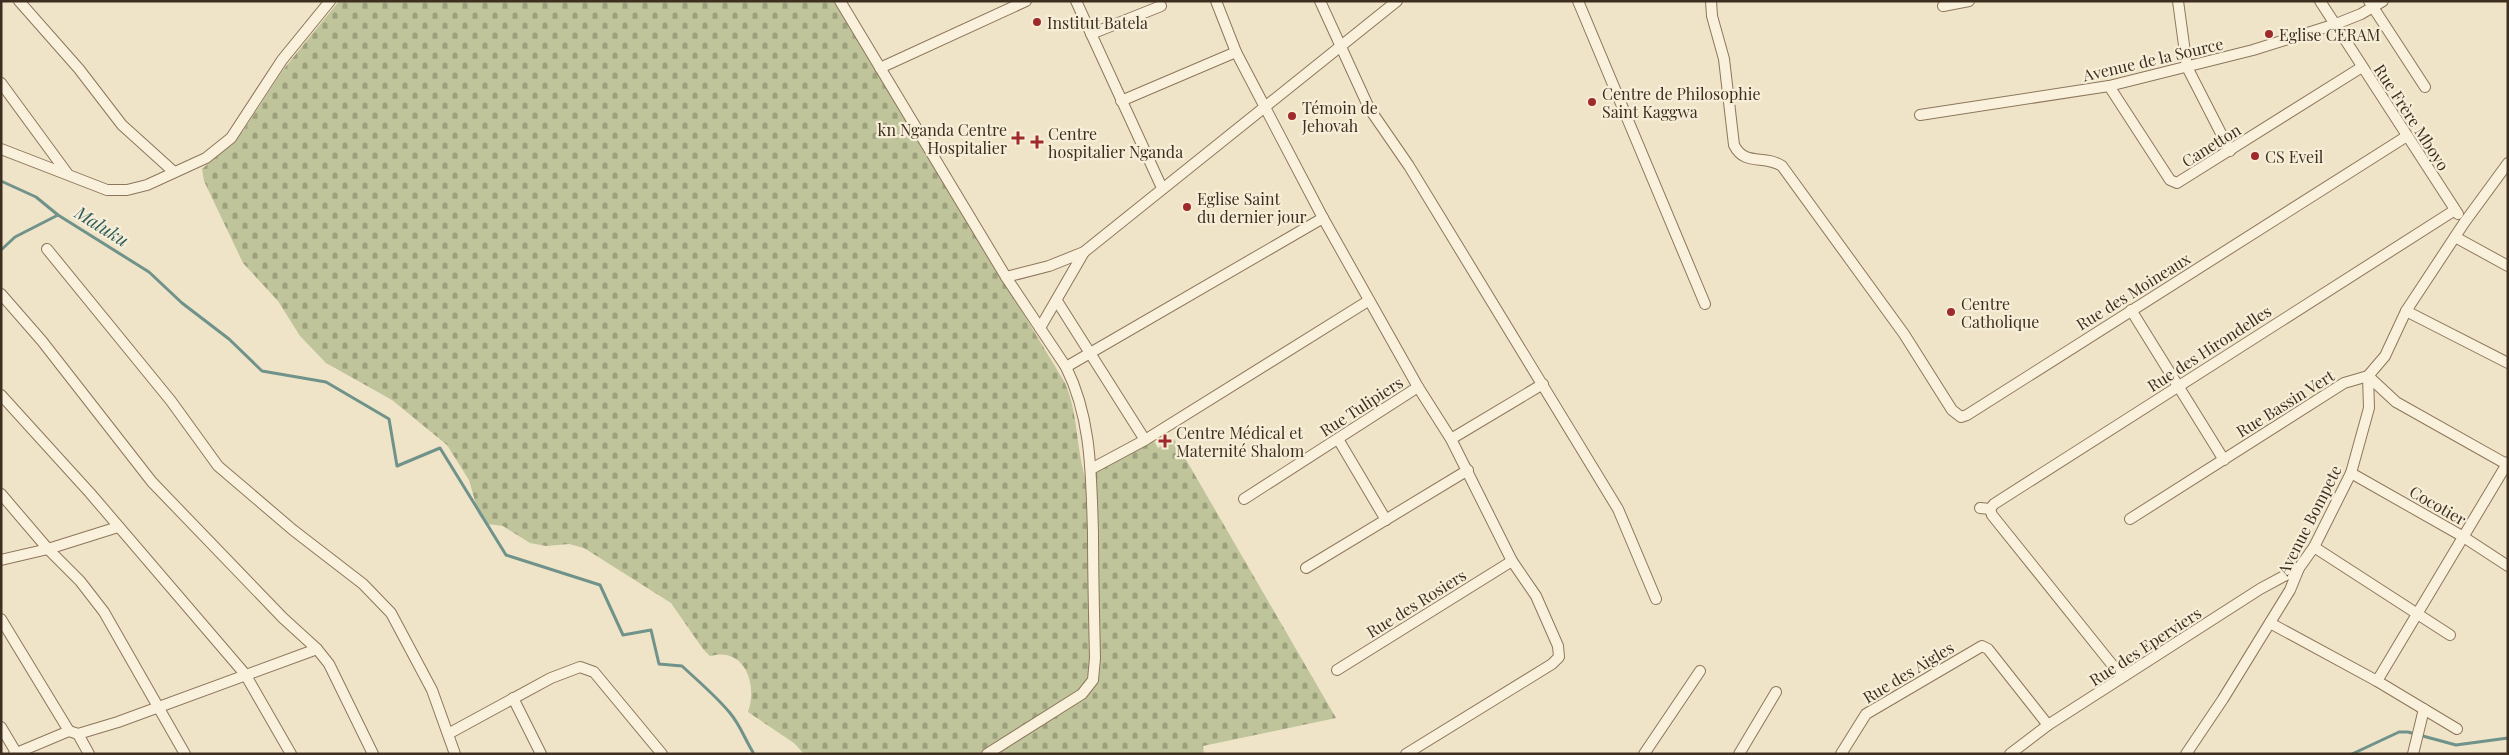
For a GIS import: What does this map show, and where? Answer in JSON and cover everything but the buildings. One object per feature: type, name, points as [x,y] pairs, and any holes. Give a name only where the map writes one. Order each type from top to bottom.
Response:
[{"type":"street","points":[[19,1],[79,69],[122,125],[174,172]]},
{"type":"street","points":[[1,149],[67,173],[88,184],[108,190],[127,190],[147,185],[206,158],[230,138],[282,60],[330,1]]},
{"type":"street","points":[[840,1],[1006,276],[1066,367],[1074,383],[1084,414],[1091,469],[1095,658],[1093,680],[1082,694],[987,754]]},
{"type":"street","points":[[880,68],[1026,1]]},
{"type":"street","points":[[1076,1],[1162,188]]},
{"type":"street","points":[[1216,1],[1236,52],[1264,107],[1368,301],[1418,387],[1452,439],[1512,561],[1536,596],[1558,646],[1559,657],[1552,664],[1406,754]]},
{"type":"street","points":[[1320,1],[1369,108],[1409,166],[1618,509],[1656,599]]},
{"type":"street","points":[[1006,276],[1049,266],[1084,252],[1397,1]]},
{"type":"street","points":[[1578,1],[1705,304]]},
{"type":"street","name":"Rue des Moineaux","points":[[1711,1],[1712,16],[1724,59],[1734,145],[1738,152],[1743,157],[1776,162],[1782,166],[1904,334],[1952,410],[1961,416],[1967,415],[2407,136]]},
{"type":"street","points":[[1943,6],[1969,1]]},
{"type":"street","points":[[2178,1],[2187,67],[2230,151]]},
{"type":"street","name":"Rue Frère Mboyo","points":[[2320,1],[2464,223]]},
{"type":"street","name":"Avenue de la Source","points":[[1920,115],[2109,86],[2187,67],[2253,50],[2336,24],[2372,4],[2383,1]]},
{"type":"street","points":[[2372,4],[2425,87]]},
{"type":"street","points":[[1091,34],[1161,6]]},
{"type":"street","points":[[1121,101],[1236,52]]},
{"type":"street","name":"Canetton","points":[[2109,86],[2174,183],[2182,181],[2362,67]]},
{"type":"street","points":[[1,83],[67,173]]},
{"type":"street","points":[[2377,682],[2462,536],[2507,464],[2396,402],[2368,376],[2384,356],[2406,311],[2464,223],[2508,163]]},
{"type":"street","name":"Rue des Hirondelles","points":[[2122,677],[1985,508],[2455,210]]},
{"type":"street","points":[[1066,367],[1323,218]]},
{"type":"street","points":[[2455,237],[2508,266]]},
{"type":"street","points":[[47,249],[171,401],[218,466],[293,530],[363,584],[391,613],[432,690],[455,754]]},
{"type":"street","points":[[1040,328],[1084,252]]},
{"type":"street","points":[[1,294],[42,341],[152,482],[283,618],[317,649],[329,664],[372,754]]},
{"type":"street","points":[[1056,301],[1145,440]]},
{"type":"street","points":[[1091,469],[1145,440],[1368,301]]},
{"type":"street","points":[[2131,310],[2224,460]]},
{"type":"street","points":[[2406,311],[2508,363]]},
{"type":"street","name":"Rue Bassin Vert","points":[[2130,519],[2344,383],[2368,376]]},
{"type":"street","name":"Avenue Bompete","points":[[2186,754],[2223,699],[2294,583],[2299,568],[2314,547],[2351,473],[2369,408],[2368,376]]},
{"type":"street","points":[[1452,439],[1543,384]]},
{"type":"street","name":"Rue Tulipiers","points":[[1244,499],[1418,387]]},
{"type":"street","points":[[1,395],[245,674],[291,754]]},
{"type":"street","points":[[1338,439],[1386,520]]},
{"type":"street","points":[[1306,568],[1468,470]]},
{"type":"street","name":"Cocotier","points":[[2351,473],[2462,536],[2508,566]]},
{"type":"street","points":[[1,494],[48,549],[80,581],[104,612],[185,754]]},
{"type":"street","points":[[1,560],[48,549],[118,527]]},
{"type":"street","points":[[2314,547],[2418,612],[2450,635]]},
{"type":"street","name":"Rue des Rosiers","points":[[1337,670],[1512,561]]},
{"type":"street","name":"Rue des Eperviers","points":[[2010,754],[2048,725],[2122,677],[2260,589],[2299,568]]},
{"type":"street","points":[[1,618],[88,754]]},
{"type":"street","points":[[2270,623],[2458,729]]},
{"type":"street","name":"Rue des Aigles","points":[[1841,754],[1866,714],[1979,647],[1985,646],[2048,725]]},
{"type":"street","points":[[1,727],[16,753],[73,732],[118,722],[157,706],[317,649]]},
{"type":"street","points":[[448,734],[513,698],[580,667],[594,672],[662,754]]},
{"type":"street","points":[[1644,754],[1700,671]]},
{"type":"street","points":[[1739,754],[1776,692]]},
{"type":"street","points":[[513,698],[541,754]]},
{"type":"street","points":[[2413,754],[2424,709]]},
{"type":"green space","points":[[339,1],[835,1],[1065,383],[1075,418],[1085,477],[1153,439],[1158,448],[1174,439],[1336,718],[1203,746],[1204,754],[804,754],[794,743],[748,712],[751,690],[746,670],[740,662],[732,657],[722,654],[710,656],[671,603],[584,548],[569,544],[546,546],[530,543],[503,526],[487,524],[479,515],[469,480],[447,445],[392,400],[326,363],[300,336],[278,301],[243,263],[204,181],[202,169],[243,131],[283,70]]},
{"type":"waterway","points":[[1,181],[36,197],[58,215],[149,272],[182,303],[229,339],[262,371],[326,382],[389,419],[397,466],[440,448],[506,555],[600,585],[623,635],[651,630],[659,664],[682,666],[707,689],[734,718],[754,754]]},
{"type":"waterway","points":[[1,250],[15,237],[58,215]]},
{"type":"waterway","name":"Maluku","points":[[2352,754],[2399,732],[2408,732],[2456,745],[2508,738]]},
{"type":"place","name":"Institut Batela","points":[[1037,22]]},
{"type":"place","name":"Eglise CERAM","points":[[2269,34]]},
{"type":"place","name":"Centre de Philosophie Saint Kaggwa","points":[[1592,102]]},
{"type":"place","name":"Témoin de Jehovah","points":[[1292,116]]},
{"type":"place","name":"kn Nganda Centre Hospitalier","points":[[1018,138]]},
{"type":"place","name":"Centre hospitalier Nganda","points":[[1037,142]]},
{"type":"place","name":"CS Eveil","points":[[2255,156]]},
{"type":"place","name":"Eglise Saint du dernier jour","points":[[1187,207]]},
{"type":"place","name":"Centre Catholique","points":[[1951,312]]},
{"type":"place","name":"Centre Médical et Maternité Shalom","points":[[1165,441]]}]
